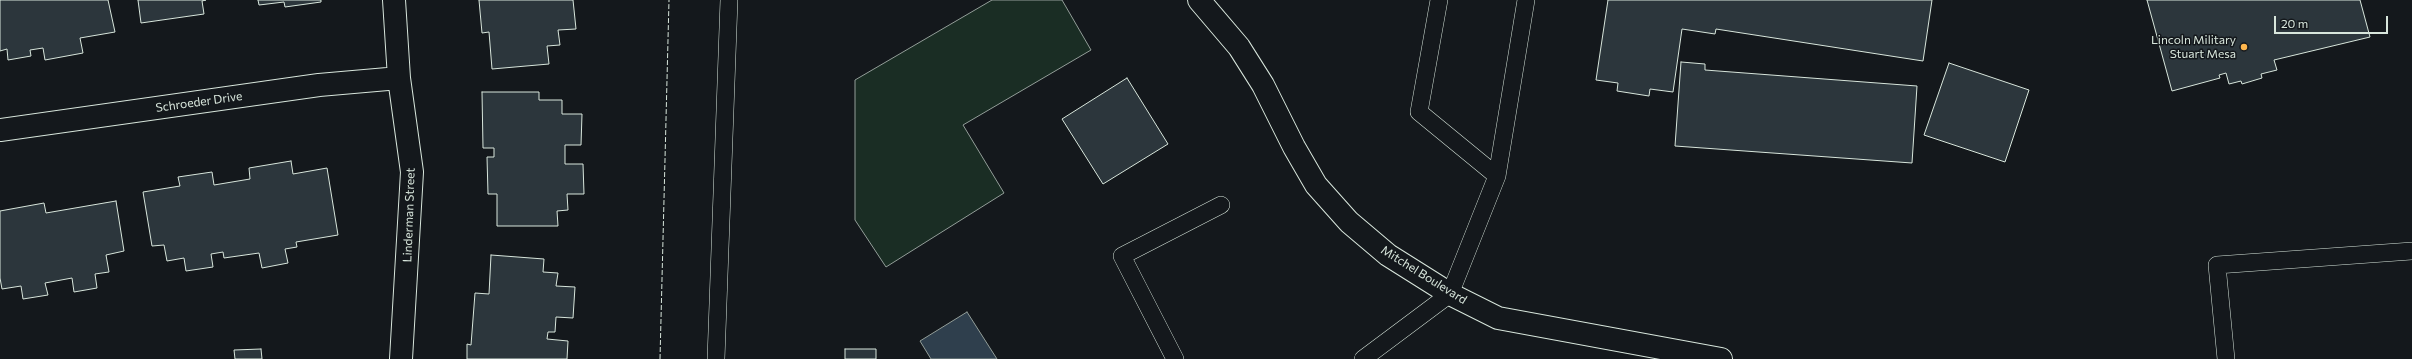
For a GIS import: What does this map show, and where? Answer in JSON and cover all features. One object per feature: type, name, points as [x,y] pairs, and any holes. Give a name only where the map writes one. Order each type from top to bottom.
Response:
[{"type":"street","name":"Linderman Street","points":[[394,0],[399,78],[412,172],[401,359]]},
{"type":"street","name":"Mitchel Boulevard","points":[[1199,0],[1239,47],[1263,85],[1294,147],[1316,185],[1349,222],[1388,255],[1450,294],[1498,318],[1685,356],[1721,359]]},
{"type":"street","name":"Schroeder Drive","points":[[0,130],[319,85],[399,78]]},
{"type":"lane","points":[[716,359],[729,0]]},
{"type":"lane","points":[[1439,0],[1419,112],[1497,176]]},
{"type":"lane","points":[[1363,359],[1450,294],[1497,176],[1526,0]]},
{"type":"lane","points":[[1175,359],[1122,256],[1221,205]]},
{"type":"lane","points":[[2226,359],[2217,265],[2412,251]]},
{"type":"green space","points":[[992,0],[1062,0],[1091,50],[963,125],[1004,193],[886,267],[855,220],[855,80]]},
{"type":"water","points":[[967,312],[997,359],[931,359],[920,341]]},
{"type":"building","points":[[0,0],[108,0],[115,32],[80,38],[83,53],[45,60],[43,48],[30,50],[31,56],[8,60],[7,49],[0,51]]},
{"type":"building","points":[[138,0],[206,0],[202,1],[204,14],[141,23]]},
{"type":"building","points":[[258,0],[321,0],[321,2],[285,7],[284,2],[259,5]]},
{"type":"building","points":[[479,0],[573,0],[576,29],[558,30],[560,45],[547,46],[549,64],[492,69],[489,32],[482,33]]},
{"type":"building","points":[[1608,0],[1932,0],[1923,61],[1716,29],[1715,34],[1682,29],[1673,92],[1650,89],[1649,96],[1617,91],[1618,83],[1596,80]]},
{"type":"building","points":[[2147,0],[2360,0],[2370,37],[2274,60],[2277,70],[2261,74],[2262,78],[2242,84],[2241,81],[2229,84],[2226,73],[2219,75],[2220,78],[2172,91]]},
{"type":"building","points":[[1681,62],[1705,64],[1705,70],[1917,86],[1912,163],[1675,146]]},
{"type":"building","points":[[1949,63],[2029,90],[2005,162],[1924,135]]},
{"type":"building","points":[[1127,78],[1168,144],[1103,184],[1062,119]]},
{"type":"building","points":[[482,92],[539,92],[539,100],[562,100],[562,114],[582,114],[581,145],[565,145],[565,164],[583,164],[584,194],[567,194],[568,210],[557,211],[558,226],[497,226],[497,194],[488,194],[487,157],[494,157],[494,148],[483,148]]},
{"type":"building","points":[[291,161],[293,174],[327,168],[338,235],[296,242],[297,247],[285,249],[288,263],[262,268],[259,253],[224,258],[223,252],[211,254],[213,267],[186,271],[184,258],[167,261],[164,245],[152,246],[143,192],[180,186],[178,177],[212,172],[214,185],[250,179],[249,168]]},
{"type":"building","points":[[116,201],[124,251],[106,255],[109,272],[95,274],[97,288],[74,292],[72,278],[45,283],[48,295],[23,299],[21,286],[2,289],[0,278],[0,211],[44,203],[46,213]]},
{"type":"building","points":[[491,255],[544,259],[543,272],[558,273],[556,286],[575,287],[573,318],[556,317],[555,332],[548,332],[547,339],[568,341],[567,359],[467,359],[467,344],[471,345],[475,293],[489,294]]},
{"type":"building","points":[[261,349],[262,359],[235,359],[234,350]]},
{"type":"building","points":[[845,349],[876,349],[876,359],[845,359]]},
{"type":"fence","points":[[660,359],[669,0]]},
{"type":"place","name":"Lincoln Military Stuart Mesa","points":[[2244,47]]}]
